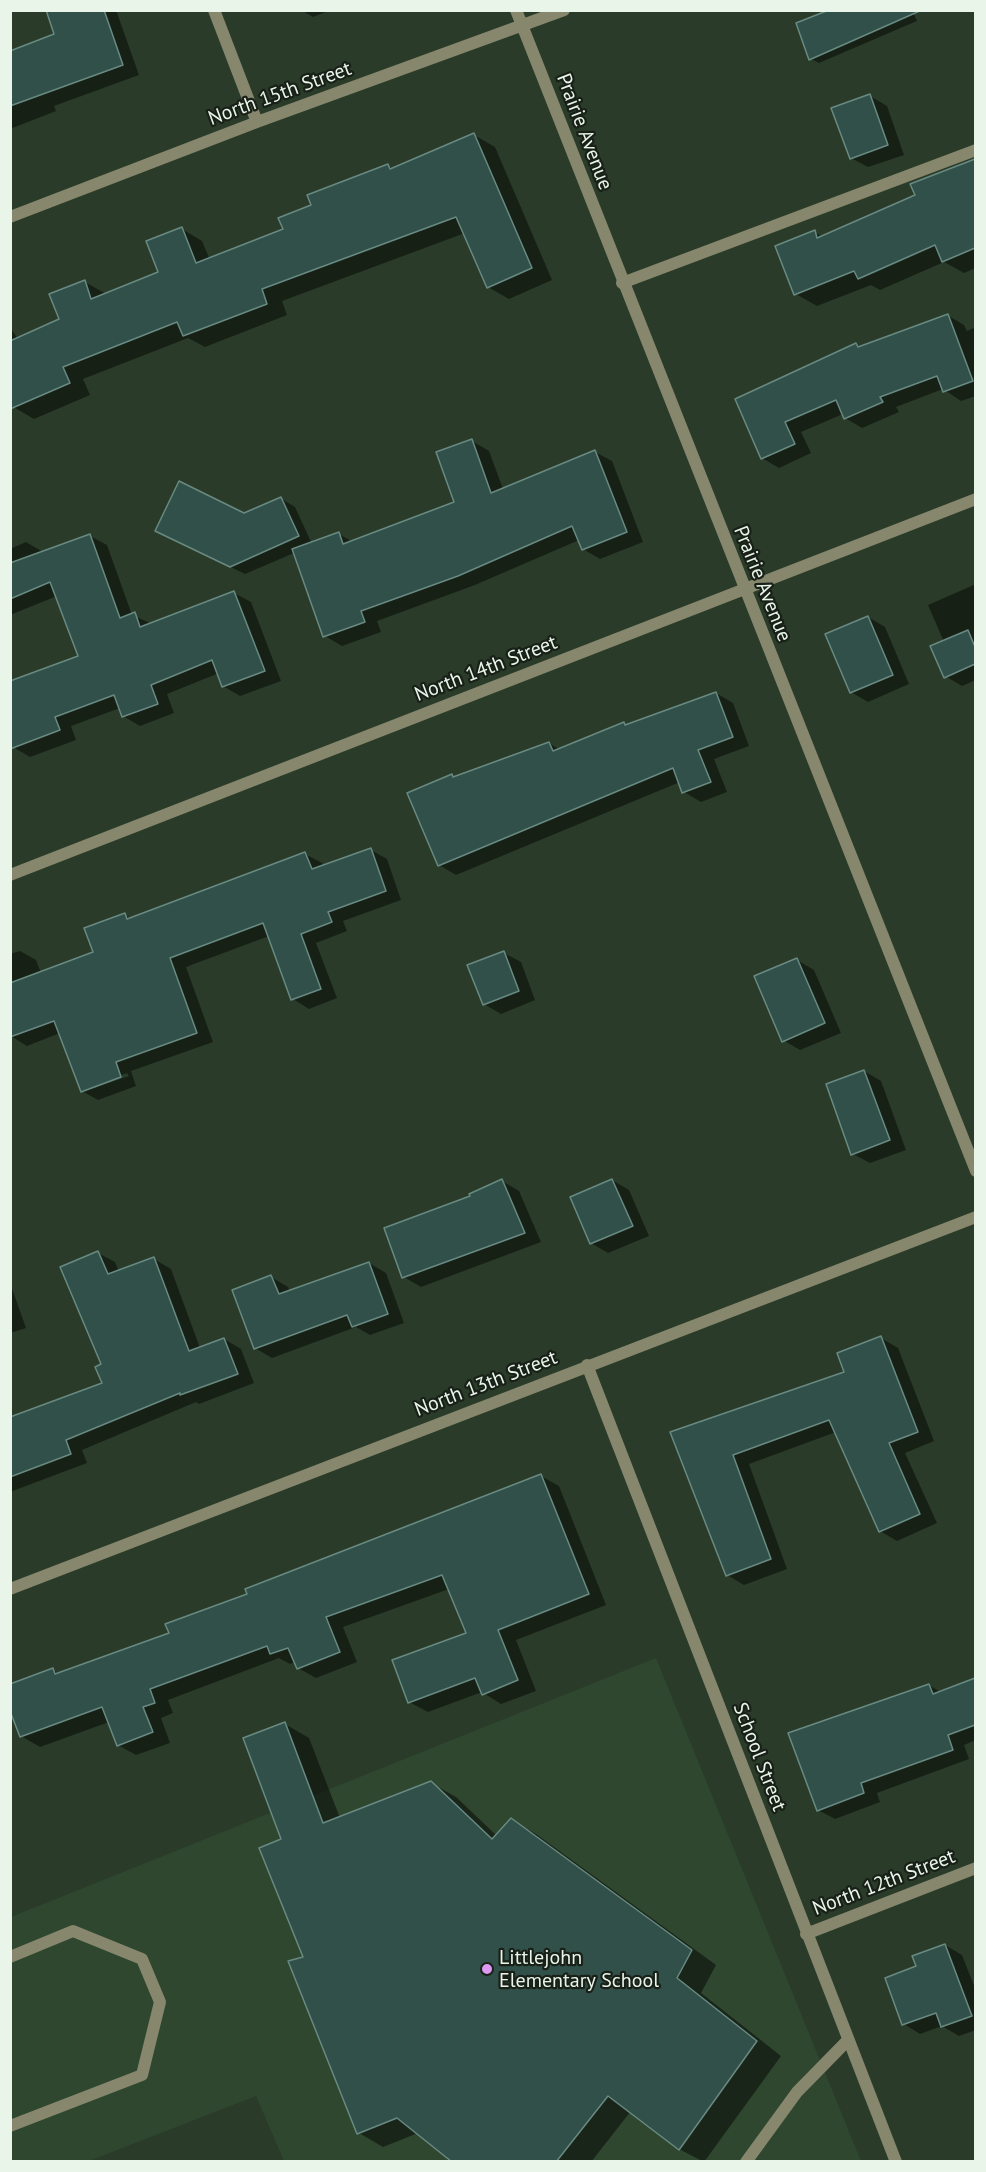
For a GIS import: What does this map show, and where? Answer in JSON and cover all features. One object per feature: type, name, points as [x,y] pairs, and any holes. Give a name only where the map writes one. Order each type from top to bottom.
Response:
[{"type":"street","points":[[214,10],[257,122]]},
{"type":"street","name":"Prairie Avenue","points":[[516,10],[743,590],[975,1171]]},
{"type":"street","name":"North 15th Street","points":[[10,218],[257,122],[564,10]]},
{"type":"street","points":[[622,283],[975,150]]},
{"type":"street","name":"North 14th Street","points":[[10,875],[975,499]]},
{"type":"street","name":"North 13th Street","points":[[10,1589],[975,1216]]},
{"type":"street","name":"School Street","points":[[587,1365],[896,2162]]},
{"type":"street","name":"North 12th Street","points":[[806,1934],[975,1868]]},
{"type":"street","points":[[10,1957],[74,1931],[142,1959],[160,2002],[142,2074],[10,2126]]},
{"type":"street","points":[[746,2162],[797,2091],[848,2040]]},
{"type":"shaded area","points":[[656,1658],[861,2161],[284,2161],[256,2096],[89,2161],[11,2162],[11,1917]]},
{"type":"building","points":[[46,10],[104,10],[123,65],[10,106],[10,51],[54,34]]},
{"type":"building","points":[[829,10],[922,10],[809,60],[796,23]]},
{"type":"building","points":[[870,94],[888,145],[850,159],[831,108]]},
{"type":"building","points":[[474,133],[532,268],[487,288],[456,217],[262,289],[267,304],[183,336],[177,322],[63,367],[70,383],[10,409],[10,341],[59,319],[49,294],[85,280],[91,299],[158,272],[146,241],[182,227],[196,263],[283,229],[278,218],[311,205],[307,195],[388,164],[390,169]]},
{"type":"building","points":[[975,159],[975,248],[942,262],[935,245],[858,279],[854,271],[794,295],[775,246],[815,230],[817,238],[915,195],[910,184]]},
{"type":"building","points":[[948,314],[973,381],[943,392],[937,376],[880,397],[883,402],[844,419],[836,400],[785,422],[795,444],[761,459],[735,399],[856,343],[858,347]]},
{"type":"building","points":[[472,439],[491,493],[595,450],[627,532],[582,550],[572,526],[458,576],[361,611],[365,622],[323,637],[292,549],[339,532],[343,544],[454,502],[436,452]]},
{"type":"building","points":[[179,481],[244,513],[281,497],[299,536],[230,567],[155,531]]},
{"type":"building","points":[[90,534],[120,618],[135,612],[140,627],[234,591],[265,671],[222,687],[212,660],[151,685],[158,704],[122,717],[114,695],[55,717],[60,730],[10,749],[10,681],[78,656],[50,582],[10,599],[10,563]]},
{"type":"building","points":[[868,616],[893,675],[850,693],[825,634]]},
{"type":"building","points":[[968,630],[975,647],[975,664],[944,678],[930,646]]},
{"type":"building","points":[[716,692],[733,737],[698,750],[711,782],[682,793],[673,768],[438,866],[407,793],[452,774],[453,777],[549,742],[553,751],[624,722],[625,725]]},
{"type":"building","points":[[371,848],[386,891],[328,912],[332,922],[301,934],[321,989],[291,1000],[263,923],[170,958],[197,1033],[116,1062],[121,1077],[81,1092],[54,1021],[10,1037],[10,983],[93,952],[84,928],[125,913],[127,919],[305,852],[312,869]]},
{"type":"building","points":[[504,951],[519,991],[483,1005],[467,965]]},
{"type":"building","points":[[797,958],[825,1023],[782,1042],[754,976]]},
{"type":"building","points":[[864,1070],[890,1140],[851,1155],[826,1084]]},
{"type":"building","points":[[502,1179],[525,1233],[402,1278],[384,1228],[470,1196],[469,1194]]},
{"type":"building","points":[[612,1179],[633,1226],[590,1244],[570,1197]]},
{"type":"building","points":[[98,1251],[108,1274],[154,1257],[189,1351],[224,1338],[238,1374],[180,1395],[180,1393],[66,1440],[71,1454],[10,1477],[10,1417],[102,1383],[95,1367],[101,1364],[60,1267]]},
{"type":"building","points":[[369,1262],[388,1314],[352,1327],[347,1315],[254,1349],[232,1290],[271,1275],[279,1294]]},
{"type":"building","points":[[881,1336],[918,1432],[889,1443],[920,1514],[879,1532],[829,1420],[733,1455],[771,1559],[726,1576],[670,1432],[844,1372],[837,1353]]},
{"type":"building","points":[[541,1474],[589,1594],[498,1630],[518,1680],[482,1695],[475,1678],[408,1703],[392,1660],[466,1633],[442,1575],[326,1617],[340,1652],[297,1669],[288,1648],[270,1654],[267,1646],[150,1689],[155,1703],[143,1707],[153,1732],[117,1746],[102,1707],[20,1737],[10,1711],[10,1684],[53,1668],[55,1674],[169,1633],[165,1624],[247,1594],[245,1589]]},
{"type":"building","points":[[975,1678],[975,1725],[948,1735],[953,1750],[861,1783],[864,1793],[817,1811],[788,1733],[929,1684],[933,1694]]},
{"type":"building","name":"Littlejohn Elementary School","points":[[285,1722],[323,1823],[431,1781],[492,1839],[511,1818],[692,1950],[677,1978],[757,2041],[679,2150],[608,2096],[556,2162],[452,2162],[397,2118],[357,2134],[288,1961],[303,1957],[259,1848],[281,1839],[243,1738]]},
{"type":"building","points":[[945,1944],[972,2016],[941,2027],[936,2013],[902,2025],[885,1978],[916,1966],[912,1956]]},
{"type":"place","name":"Littlejohn Elementary School","points":[[487,1969]]}]
